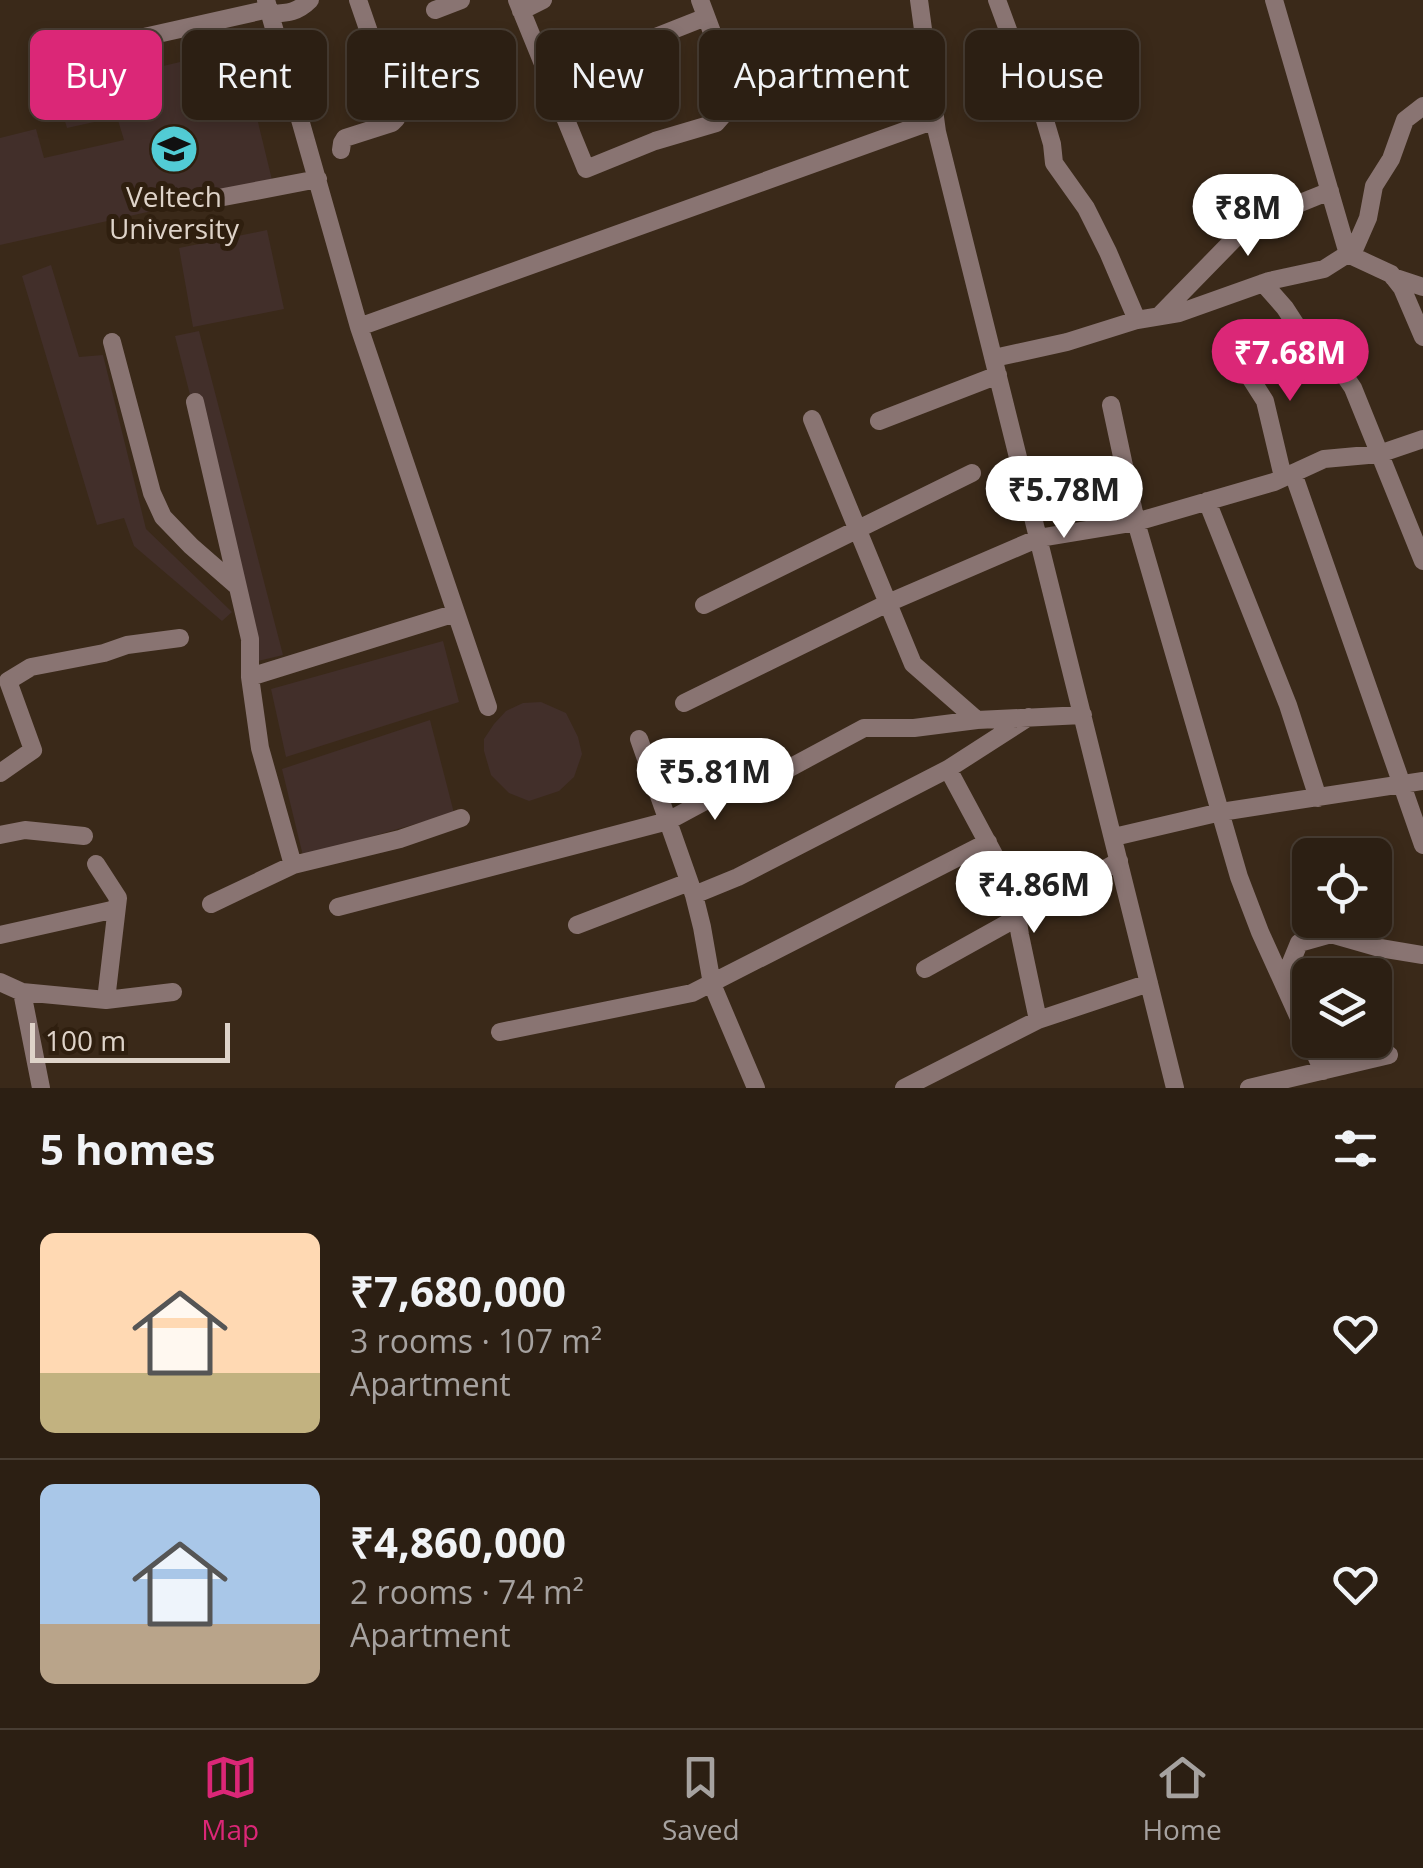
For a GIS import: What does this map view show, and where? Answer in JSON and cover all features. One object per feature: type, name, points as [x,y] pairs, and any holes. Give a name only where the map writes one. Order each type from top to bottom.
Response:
[{"type":"street","points":[[162,32],[268,8],[291,13],[310,0]]},
{"type":"street","points":[[341,150],[346,138],[392,123],[397,113],[358,0]]},
{"type":"street","points":[[436,10],[462,0]]},
{"type":"street","points":[[536,47],[519,6],[544,0]]},
{"type":"street","points":[[919,0],[923,30]]},
{"type":"street","points":[[997,0],[1044,117],[1054,163],[1086,208],[1137,320]]},
{"type":"street","points":[[1274,0],[1348,254]]},
{"type":"street","points":[[268,8],[359,327],[488,707]]},
{"type":"street","points":[[566,120],[586,169],[655,140],[716,124],[737,99],[703,8],[655,30]]},
{"type":"street","points":[[879,421],[996,366],[1137,320],[1179,313],[1264,282],[1324,270],[1354,250],[1368,218],[1374,186],[1391,158],[1405,120],[1423,106]]},
{"type":"street","points":[[359,327],[935,120],[1175,1088]]},
{"type":"street","points":[[208,200],[318,179]]},
{"type":"street","points":[[1159,316],[1239,234],[1263,218],[1330,191]]},
{"type":"street","points":[[1348,254],[1393,277],[1402,288],[1423,336]]},
{"type":"street","points":[[1393,277],[1423,287]]},
{"type":"street","points":[[1264,282],[1296,325],[1336,363],[1353,388],[1379,454],[1417,528],[1423,561]]},
{"type":"street","points":[[112,342],[152,494],[163,517],[238,588]]},
{"type":"street","points":[[1240,350],[1264,400],[1423,845]]},
{"type":"street","points":[[195,402],[250,639],[250,677],[260,748],[293,865]]},
{"type":"street","points":[[1111,405],[1136,522],[1239,878],[1322,1070]]},
{"type":"street","points":[[812,418],[914,664],[977,720]]},
{"type":"street","points":[[684,703],[888,603],[1039,538],[1136,522],[1288,475],[1324,458],[1379,454],[1423,439]]},
{"type":"street","points":[[704,605],[972,473]]},
{"type":"street","points":[[1206,501],[1288,704],[1318,798]]},
{"type":"street","points":[[250,677],[456,613]]},
{"type":"street","points":[[0,773],[33,750],[8,681],[31,666],[180,638]]},
{"type":"street","points":[[338,907],[668,821],[757,773],[784,771],[864,728],[914,728],[1083,714]]},
{"type":"street","points":[[576,925],[738,877],[948,769],[1030,717]]},
{"type":"street","points":[[640,739],[691,889],[712,984],[756,1088]]},
{"type":"street","points":[[948,769],[1014,890],[1038,1020]]},
{"type":"street","points":[[1114,837],[1221,812],[1423,781]]},
{"type":"street","points":[[211,904],[293,865],[400,840],[461,818]]},
{"type":"street","points":[[0,835],[24,830],[84,836]]},
{"type":"street","points":[[500,1032],[692,993],[988,842]]},
{"type":"street","points":[[925,969],[1120,861]]},
{"type":"street","points":[[96,864],[118,898],[106,1000]]},
{"type":"street","points":[[0,935],[116,910]]},
{"type":"street","points":[[1283,982],[1299,944],[1331,934],[1423,955]]},
{"type":"street","points":[[0,982],[22,992],[106,1000],[173,992]]},
{"type":"street","points":[[904,1088],[1038,1020],[1150,983]]},
{"type":"street","points":[[22,992],[41,1088]]},
{"type":"street","points":[[1249,1088],[1376,1058]]},
{"type":"shaded area","name":"Veltech University","points":[[182,62],[182,120],[257,120],[273,184],[0,245],[0,138],[36,129],[44,158],[124,140],[118,120],[162,120],[162,66]]},
{"type":"shaded area","name":"Veltech University","points":[[65,120],[103,120],[67,128]]},
{"type":"shaded area","points":[[267,230],[284,309],[193,327],[179,248]]},
{"type":"shaded area","points":[[51,265],[79,357],[103,355],[146,529],[232,612],[222,621],[134,546],[124,518],[97,525],[22,276]]},
{"type":"shaded area","points":[[199,331],[283,655],[258,661],[175,336]]},
{"type":"shaded area","points":[[443,641],[459,702],[286,757],[271,689]]},
{"type":"shaded area","points":[[541,702],[566,713],[582,754],[574,777],[559,791],[529,801],[509,793],[491,775],[484,739],[506,711],[523,703]]},
{"type":"shaded area","points":[[430,720],[454,813],[303,856],[282,769]]},
{"type":"place","name":"Veltech University","points":[[174,149]]}]
